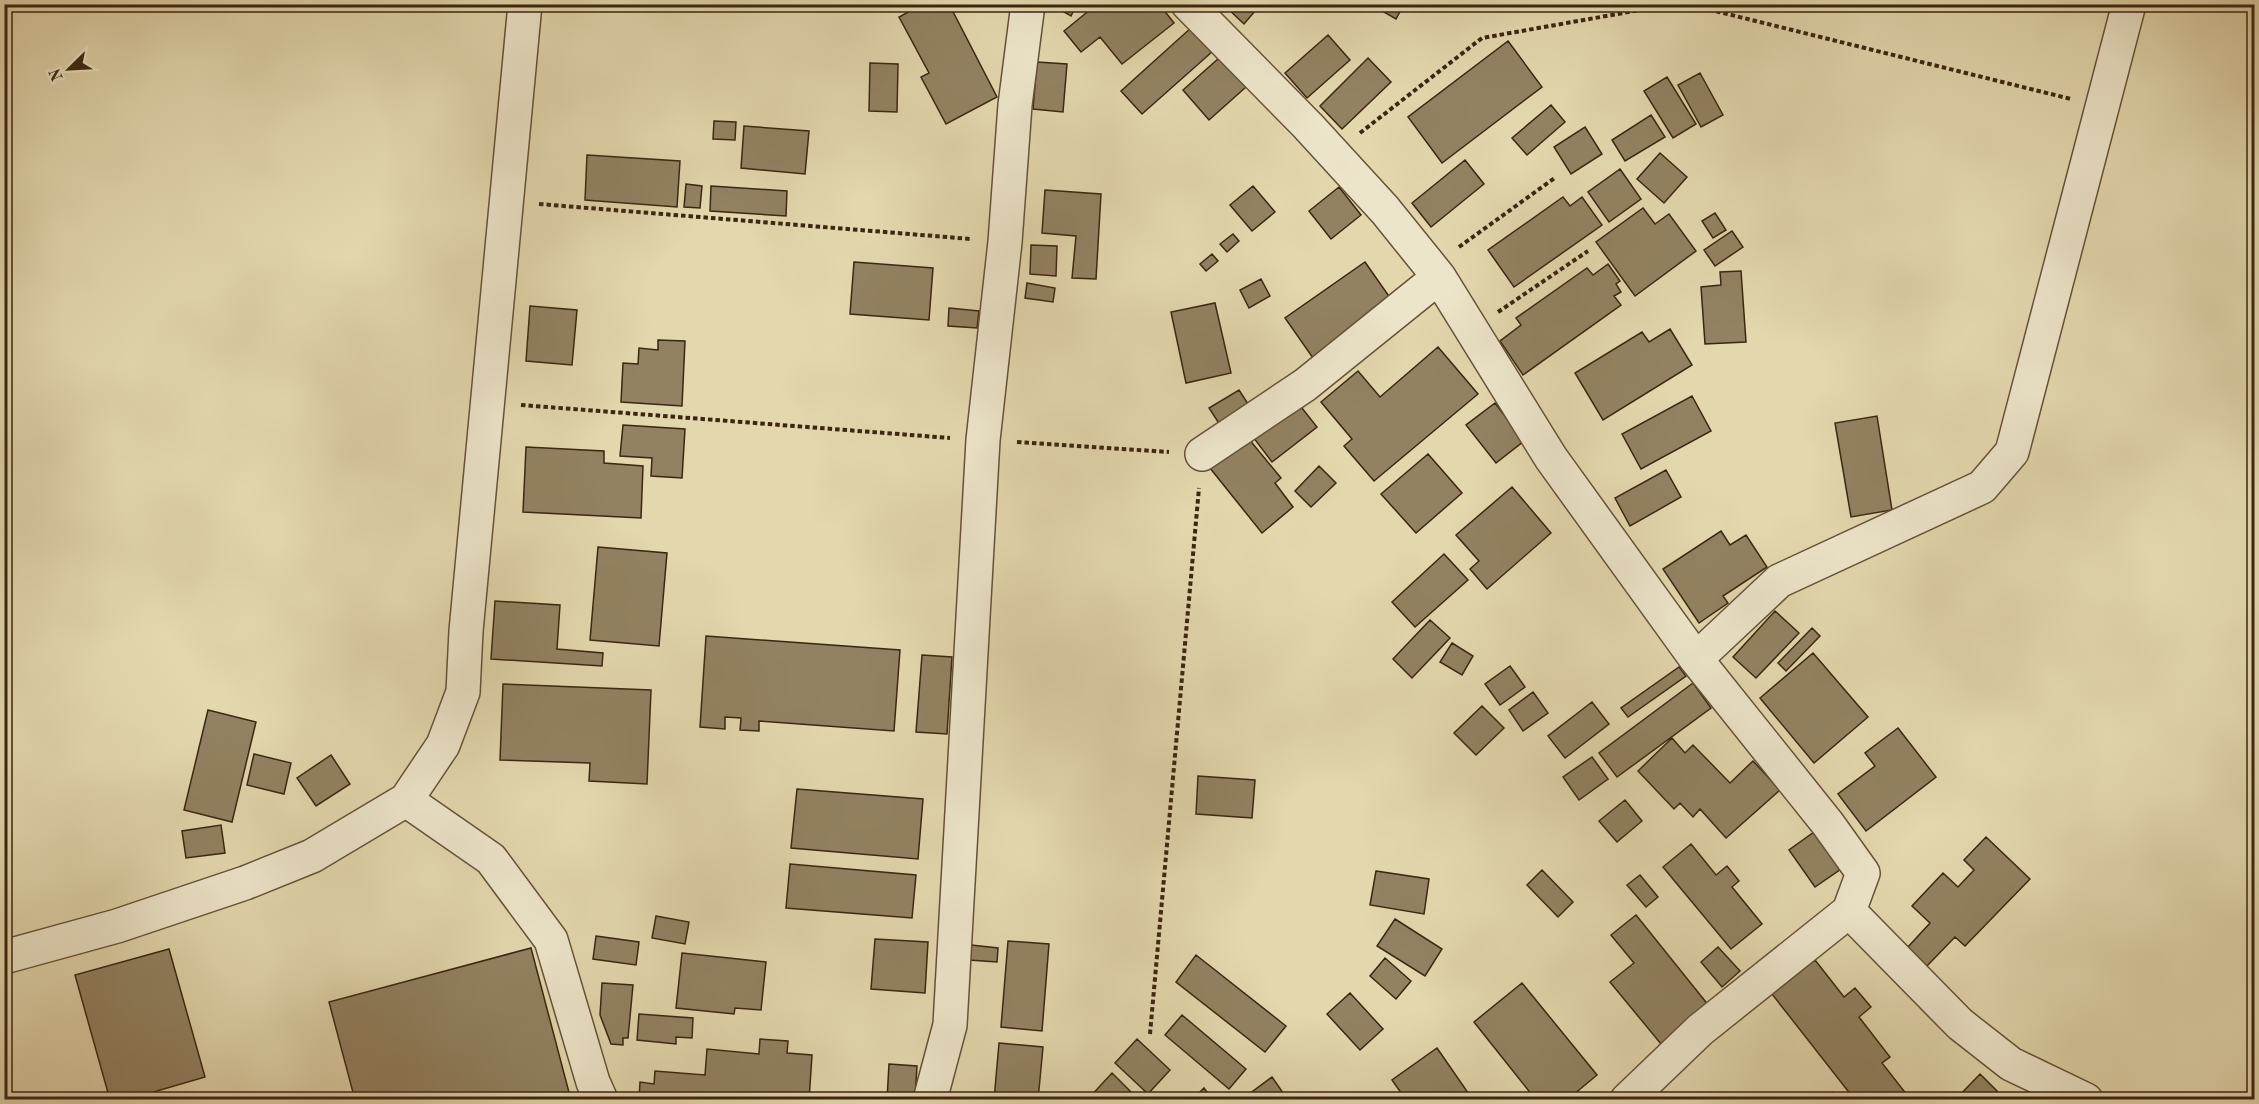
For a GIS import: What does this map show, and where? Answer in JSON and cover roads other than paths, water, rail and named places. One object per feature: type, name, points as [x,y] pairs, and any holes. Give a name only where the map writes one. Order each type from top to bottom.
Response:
[{"type":"street","points":[[4,957],[117,926],[312,856],[406,800],[443,745],[463,692],[466,631],[525,4]]},
{"type":"street","points":[[930,1100],[950,1025],[983,440],[1005,242],[1015,105],[1028,4]]},
{"type":"street","points":[[1188,4],[1334,154],[1385,210],[1435,272],[1551,458],[1696,659],[1828,824],[1863,873],[1849,911],[1700,1030],[1627,1100]]},
{"type":"street","points":[[1696,659],[1779,581],[1982,487],[2012,453],[2129,4]]},
{"type":"street","points":[[1202,454],[1305,385],[1435,272]]},
{"type":"street","points":[[406,800],[491,859],[551,940],[593,1082],[601,1100]]},
{"type":"street","points":[[1849,911],[1960,1024],[2011,1064],[2040,1091],[2086,1100]]}]
